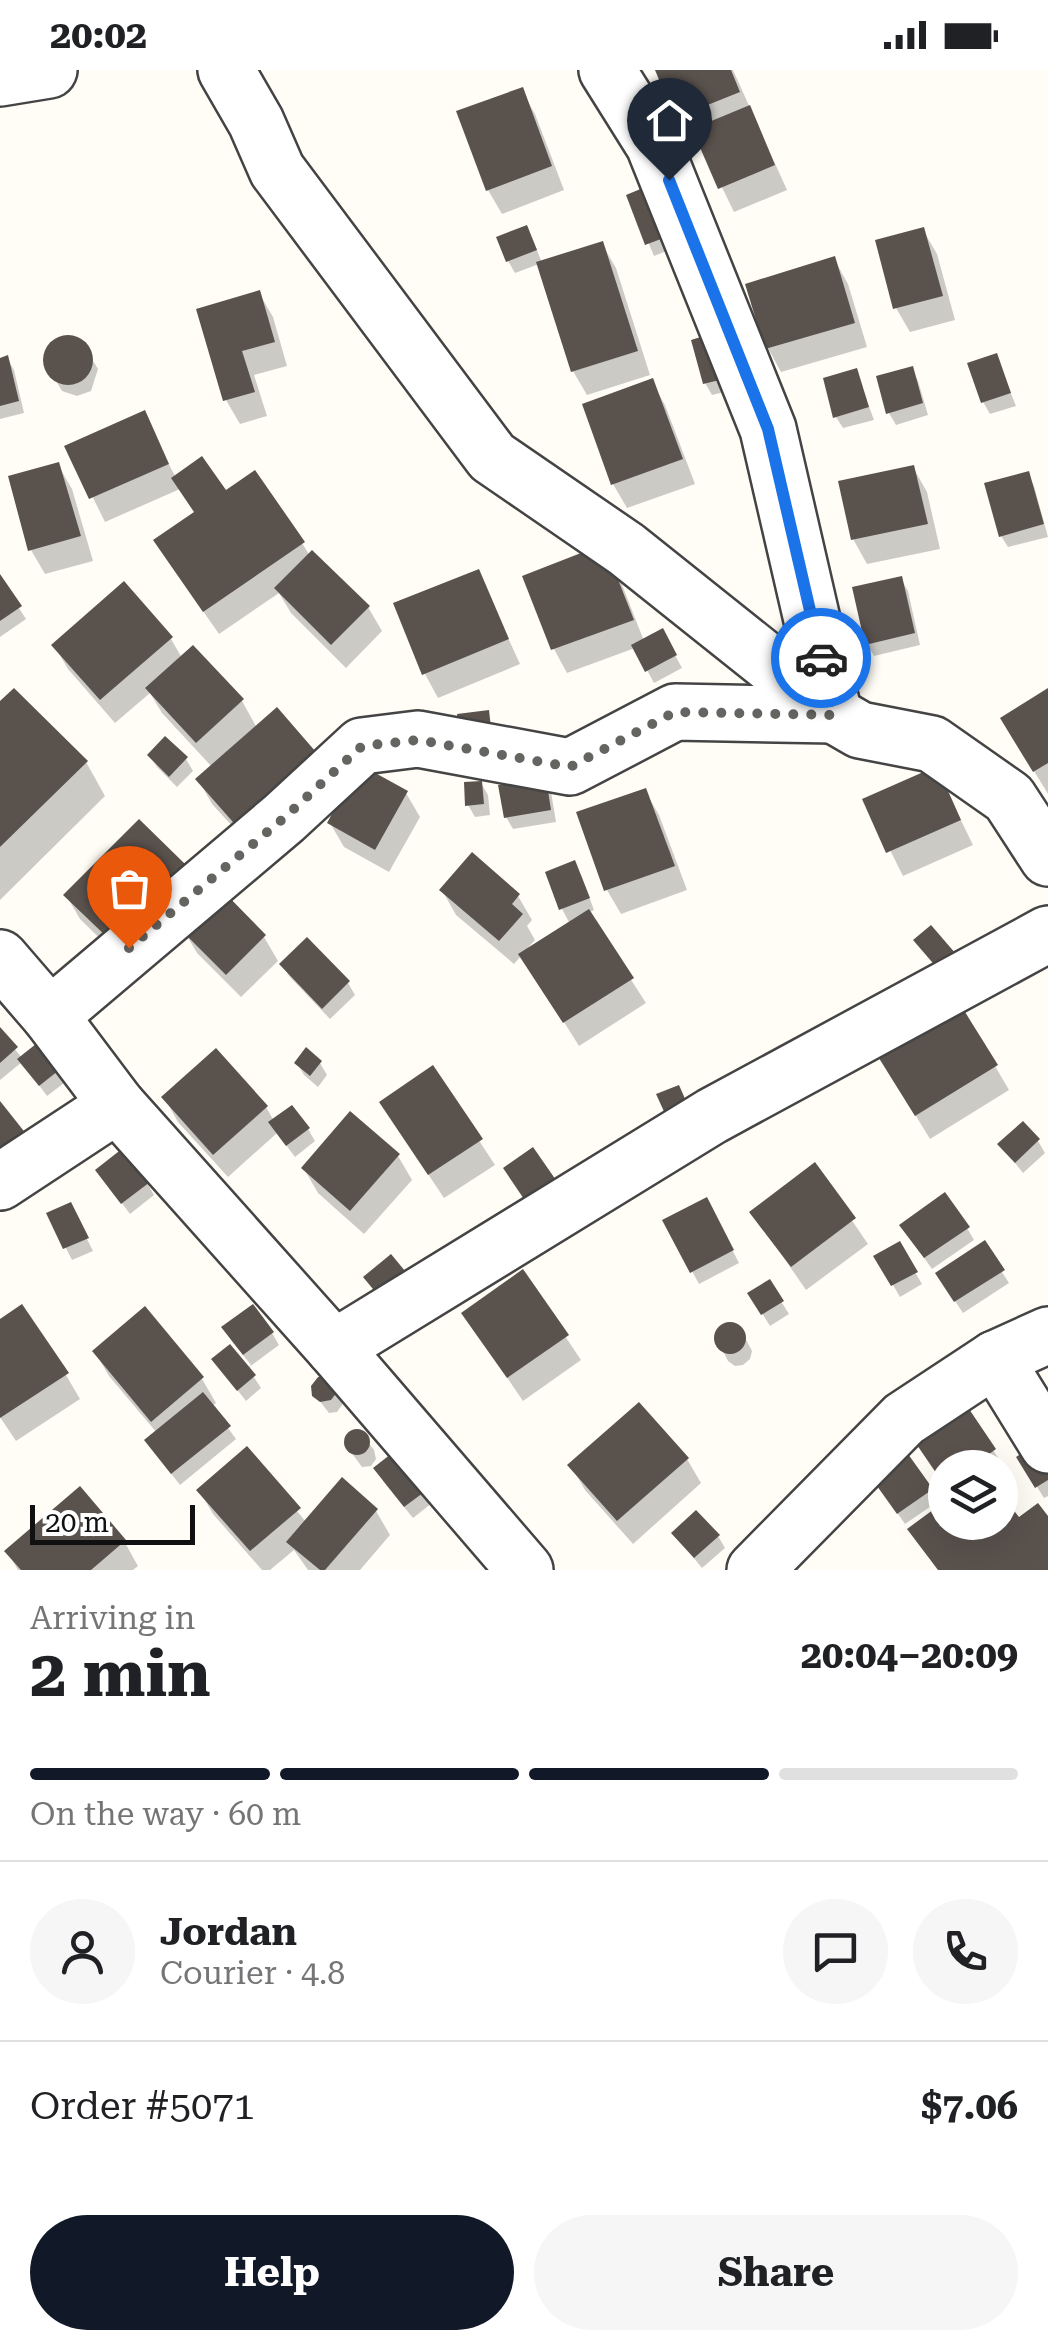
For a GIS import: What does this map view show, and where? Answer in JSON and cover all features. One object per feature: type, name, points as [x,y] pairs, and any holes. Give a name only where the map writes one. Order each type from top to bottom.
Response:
[{"type":"street","points":[[0,78],[48,70]]},
{"type":"street","points":[[226,70],[256,122],[276,170],[492,457],[626,549],[834,715],[860,730],[932,744],[1009,798],[1048,858]]},
{"type":"street","points":[[607,70],[654,145],[768,429],[834,715]]},
{"type":"street","points":[[50,1016],[284,818],[362,746],[418,740],[570,767],[675,712],[834,715]]},
{"type":"street","points":[[334,1348],[712,1116],[1048,934]]},
{"type":"street","points":[[0,958],[50,1016],[117,1105],[525,1570]]},
{"type":"street","points":[[0,1182],[117,1105]]},
{"type":"street","points":[[754,1570],[904,1419],[996,1359],[1048,1335]]},
{"type":"street","points":[[996,1359],[1048,1444]]},
{"type":"building","points":[[655,70],[731,70],[740,92],[675,118]]},
{"type":"building","points":[[523,87],[552,166],[486,191],[456,111]]},
{"type":"building","points":[[750,105],[775,165],[718,189],[692,129]]},
{"type":"building","points":[[655,183],[674,234],[645,245],[626,195]]},
{"type":"building","points":[[527,225],[537,250],[506,262],[496,237]]},
{"type":"building","points":[[924,227],[943,296],[893,309],[875,240]]},
{"type":"building","points":[[603,241],[638,351],[571,372],[536,262]]},
{"type":"building","points":[[835,256],[855,323],[765,349],[745,284]]},
{"type":"building","points":[[260,290],[275,342],[242,351],[255,392],[223,401],[196,309]]},
{"type":"building","points":[[720,331],[732,377],[703,384],[691,340]]},
{"type":"building","points":[[68,335],[86,342],[93,360],[86,378],[68,385],[50,378],[43,360],[50,342]]},
{"type":"building","points":[[997,353],[1011,393],[981,403],[967,363]]},
{"type":"building","points":[[8,355],[19,401],[0,406],[0,358]]},
{"type":"building","points":[[913,366],[923,403],[886,414],[876,376]]},
{"type":"building","points":[[857,368],[869,407],[833,418],[823,378]]},
{"type":"building","points":[[653,378],[683,459],[611,485],[582,404]]},
{"type":"building","points":[[145,410],[169,464],[89,499],[64,446]]},
{"type":"building","points":[[202,456],[226,490],[255,470],[305,542],[203,612],[153,540],[194,512],[171,478]]},
{"type":"building","points":[[59,462],[81,536],[28,551],[8,476]]},
{"type":"building","points":[[914,465],[928,524],[851,540],[838,481]]},
{"type":"building","points":[[1029,471],[1044,524],[999,537],[984,483]]},
{"type":"building","points":[[604,544],[634,620],[551,650],[522,576]]},
{"type":"building","points":[[312,550],[370,606],[331,645],[274,588]]},
{"type":"building","points":[[479,569],[509,639],[422,675],[393,603]]},
{"type":"building","points":[[0,574],[22,606],[0,621]]},
{"type":"building","points":[[902,576],[915,633],[865,645],[852,587]]},
{"type":"building","points":[[124,581],[173,637],[100,700],[51,645]]},
{"type":"building","points":[[663,628],[677,655],[645,672],[631,645]]},
{"type":"building","points":[[193,645],[244,699],[196,743],[145,688]]},
{"type":"building","points":[[14,688],[88,761],[0,847],[0,701]]},
{"type":"building","points":[[1048,688],[1048,763],[1033,772],[1000,718]]},
{"type":"building","points":[[277,707],[322,759],[240,830],[195,779]]},
{"type":"building","points":[[489,710],[492,737],[460,740],[457,714]]},
{"type":"building","points":[[165,736],[188,757],[169,777],[147,755]]},
{"type":"building","points":[[359,764],[408,791],[375,850],[327,823]]},
{"type":"building","points":[[937,766],[961,820],[886,853],[862,799]]},
{"type":"building","points":[[546,778],[551,810],[504,818],[498,785]]},
{"type":"building","points":[[482,781],[484,804],[465,806],[464,782]]},
{"type":"building","points":[[646,788],[675,866],[604,891],[576,812]]},
{"type":"building","points":[[139,819],[185,864],[109,939],[63,895]]},
{"type":"building","points":[[472,852],[520,894],[512,904],[523,914],[499,941],[439,890]]},
{"type":"building","points":[[575,860],[590,898],[559,910],[545,872]]},
{"type":"building","points":[[220,888],[266,935],[226,975],[180,929]]},
{"type":"building","points":[[589,909],[634,978],[563,1023],[518,954]]},
{"type":"building","points":[[931,925],[956,954],[938,969],[913,940]]},
{"type":"building","points":[[307,937],[350,981],[322,1009],[279,964]]},
{"type":"building","points":[[960,1004],[998,1065],[915,1116],[877,1055]]},
{"type":"building","points":[[0,1027],[18,1047],[0,1063]]},
{"type":"building","points":[[41,1040],[63,1067],[39,1086],[17,1059]]},
{"type":"building","points":[[306,1047],[322,1061],[310,1076],[294,1063]]},
{"type":"building","points":[[216,1048],[268,1106],[213,1155],[161,1097]]},
{"type":"building","points":[[433,1065],[483,1139],[428,1175],[379,1102]]},
{"type":"building","points":[[679,1085],[689,1108],[667,1118],[656,1094]]},
{"type":"building","points":[[0,1101],[27,1135],[0,1157]]},
{"type":"building","points":[[292,1105],[310,1128],[286,1146],[268,1122]]},
{"type":"building","points":[[350,1111],[400,1154],[350,1211],[301,1168]]},
{"type":"building","points":[[1023,1121],[1040,1139],[1015,1163],[997,1144]]},
{"type":"building","points":[[533,1147],[558,1183],[528,1205],[503,1168]]},
{"type":"building","points":[[123,1148],[150,1182],[121,1204],[95,1170]]},
{"type":"building","points":[[815,1162],[856,1218],[791,1267],[749,1212]]},
{"type":"building","points":[[945,1192],[970,1227],[924,1258],[899,1225]]},
{"type":"building","points":[[707,1197],[734,1250],[690,1273],[662,1220]]},
{"type":"building","points":[[71,1202],[89,1238],[63,1249],[46,1213]]},
{"type":"building","points":[[985,1240],[1005,1270],[954,1302],[935,1273]]},
{"type":"building","points":[[900,1241],[918,1272],[891,1286],[873,1256]]},
{"type":"building","points":[[391,1254],[410,1277],[382,1300],[363,1277]]},
{"type":"building","points":[[523,1269],[569,1335],[507,1378],[461,1313]]},
{"type":"building","points":[[770,1279],[784,1301],[761,1315],[747,1293]]},
{"type":"building","points":[[22,1304],[69,1373],[0,1418],[0,1319]]},
{"type":"building","points":[[253,1304],[274,1332],[243,1355],[221,1327]]},
{"type":"building","points":[[145,1306],[204,1377],[151,1422],[92,1351]]},
{"type":"building","points":[[730,1322],[741,1327],[746,1338],[741,1349],[730,1354],[719,1349],[714,1338],[719,1327]]},
{"type":"building","points":[[230,1344],[256,1375],[237,1391],[211,1359]]},
{"type":"building","points":[[328,1376],[337,1392],[331,1400],[320,1402],[312,1396],[311,1386],[318,1377]]},
{"type":"building","points":[[203,1392],[231,1426],[171,1474],[144,1440]]},
{"type":"building","points":[[639,1402],[689,1458],[617,1521],[567,1465]]},
{"type":"building","points":[[969,1409],[996,1449],[928,1450],[928,1461],[917,1445]]},
{"type":"building","points":[[357,1429],[366,1433],[370,1442],[366,1451],[357,1455],[348,1451],[344,1442],[348,1433]]},
{"type":"building","points":[[1039,1442],[1048,1456],[1048,1480],[1035,1488],[1018,1456]]},
{"type":"building","points":[[247,1446],[301,1508],[250,1551],[196,1490]]},
{"type":"building","points":[[903,1447],[928,1482],[928,1492],[897,1514],[867,1472]]},
{"type":"building","points":[[396,1450],[427,1490],[404,1507],[373,1468]]},
{"type":"building","points":[[342,1477],[378,1509],[325,1570],[320,1570],[286,1542]]},
{"type":"building","points":[[80,1486],[126,1540],[91,1570],[21,1570],[4,1551]]},
{"type":"building","points":[[1038,1503],[1048,1516],[1048,1570],[938,1570],[907,1529],[928,1514],[928,1540],[1018,1540],[1018,1516]]},
{"type":"building","points":[[696,1510],[720,1535],[694,1558],[671,1533]]},
{"type":"way so far","points":[[129,948],[284,818],[362,746],[418,740],[570,767],[675,712],[834,715],[821,658]]},
{"type":"route","points":[[669,180],[768,429],[821,658]]}]
